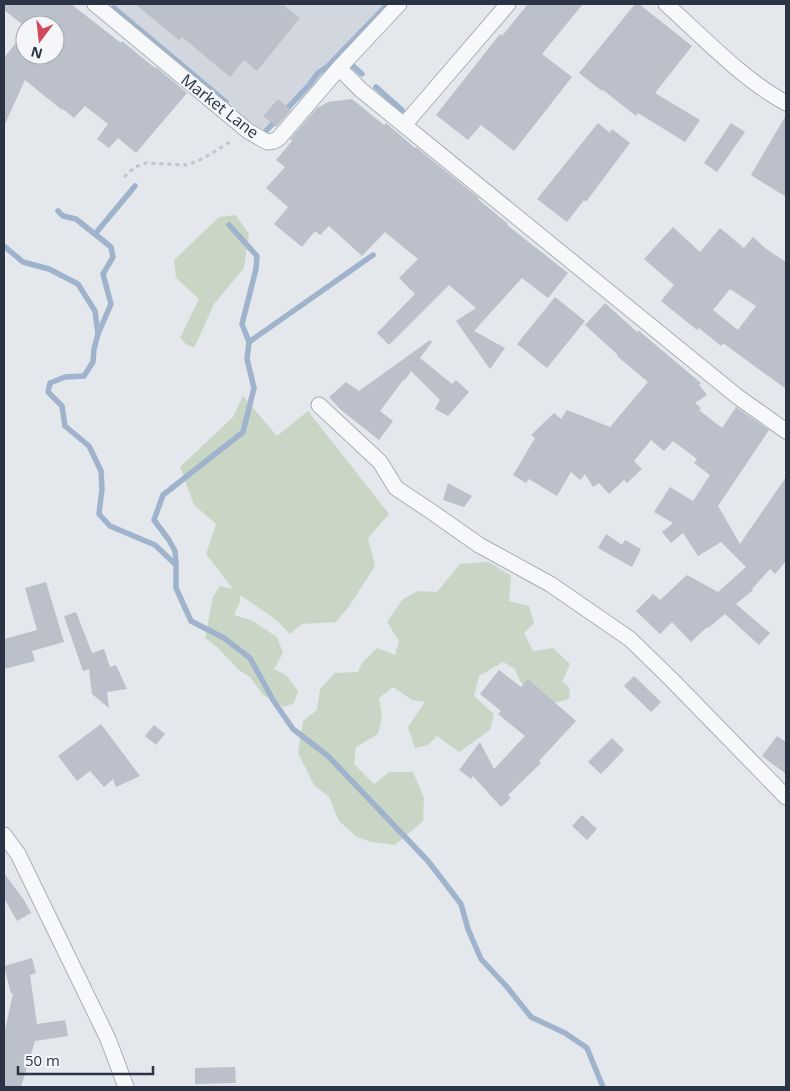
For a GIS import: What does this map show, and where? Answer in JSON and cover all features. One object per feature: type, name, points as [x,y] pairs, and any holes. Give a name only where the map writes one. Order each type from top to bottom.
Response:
[{"type":"street","name":"Market Lane","points":[[95,4],[250,133],[267,142],[279,138],[339,68],[399,4]]},
{"type":"street","points":[[404,125],[508,4]]},
{"type":"street","points":[[666,4],[727,60],[786,103]]},
{"type":"street","points":[[339,68],[361,90],[738,397],[786,432]]},
{"type":"street","points":[[319,405],[380,462],[396,488],[478,545],[550,584],[630,639],[786,797]]},
{"type":"street","points":[[4,835],[18,854],[108,1038],[126,1087]]},
{"type":"path","points":[[124,177],[135,167],[146,163],[187,165],[250,133]]},
{"type":"shaded area","points":[[109,4],[392,4],[266,135]]},
{"type":"green space","points":[[236,215],[249,234],[244,268],[214,304],[194,348],[180,338],[199,299],[176,278],[174,260],[219,217]]},
{"type":"green space","points":[[243,396],[277,436],[308,411],[389,514],[368,538],[375,566],[350,605],[336,622],[302,624],[290,634],[275,619],[240,595],[240,602],[234,615],[253,621],[277,637],[283,653],[274,669],[286,675],[298,691],[294,703],[284,707],[263,695],[250,677],[240,671],[217,647],[205,638],[213,597],[220,586],[233,589],[206,554],[216,524],[194,505],[180,467],[233,417]]},
{"type":"green space","points":[[489,562],[511,576],[509,601],[529,606],[534,623],[524,633],[533,651],[553,648],[570,664],[562,682],[569,687],[570,698],[555,702],[541,699],[525,687],[517,676],[515,669],[503,662],[479,676],[474,696],[494,714],[490,730],[459,752],[437,736],[428,745],[415,748],[408,727],[425,702],[412,700],[393,687],[379,698],[382,717],[378,734],[356,747],[354,764],[374,784],[389,772],[413,772],[424,798],[423,821],[395,845],[371,842],[357,837],[339,821],[329,797],[314,785],[298,753],[303,721],[317,710],[320,689],[335,673],[358,672],[362,663],[377,648],[395,655],[399,641],[387,622],[403,599],[418,591],[437,592],[460,564]]},
{"type":"building","points":[[4,4],[71,4],[121,43],[122,41],[156,67],[187,93],[136,153],[118,138],[109,148],[97,139],[108,124],[85,106],[74,118],[25,80],[4,126],[4,58],[15,44],[15,65],[65,65],[65,15],[15,15],[15,19],[4,10]]},
{"type":"building","points":[[135,4],[282,4],[300,18],[257,71],[244,60],[230,77],[182,37],[179,40]]},
{"type":"building","points":[[528,4],[583,4],[542,54],[572,77],[514,151],[481,125],[468,140],[436,115],[500,34],[502,36]]},
{"type":"building","points":[[635,4],[639,4],[692,46],[655,93],[700,120],[685,142],[638,113],[636,116],[579,73]]},
{"type":"building","points":[[278,99],[291,110],[276,127],[263,116]]},
{"type":"building","points":[[352,99],[384,125],[386,123],[416,147],[479,198],[507,225],[568,273],[548,298],[522,278],[474,331],[505,348],[490,369],[456,321],[476,308],[449,285],[389,345],[377,333],[415,294],[399,278],[418,259],[385,232],[362,256],[329,226],[320,235],[315,231],[302,247],[274,224],[288,207],[266,188],[285,167],[276,160],[292,141],[290,139],[317,108],[328,102]]},
{"type":"building","points":[[786,115],[786,197],[751,175]]},
{"type":"building","points":[[598,123],[610,133],[612,129],[630,143],[586,202],[584,200],[567,222],[537,199]]},
{"type":"building","points":[[731,123],[745,132],[717,172],[704,163]]},
{"type":"building","points":[[673,227],[700,252],[720,228],[744,248],[753,237],[765,248],[786,262],[786,389],[723,343],[721,346],[699,328],[697,330],[661,301],[674,285],[644,259]],"holes":[[[730,289],[756,306],[738,330],[713,310]]]},
{"type":"building","points":[[555,297],[585,321],[547,368],[517,344]]},
{"type":"building","points":[[605,303],[637,332],[639,331],[701,383],[699,385],[707,395],[695,403],[701,408],[699,410],[722,428],[736,407],[769,430],[718,506],[740,544],[786,477],[786,561],[775,574],[770,569],[753,590],[736,604],[770,633],[759,645],[725,614],[691,642],[672,622],[660,634],[636,611],[653,594],[660,600],[687,575],[718,592],[746,567],[721,542],[698,556],[683,533],[671,543],[662,532],[673,523],[654,512],[670,487],[693,501],[710,475],[694,463],[697,459],[673,441],[664,451],[651,440],[634,461],[642,469],[627,483],[624,480],[609,494],[599,483],[593,487],[585,474],[580,480],[571,472],[557,496],[529,479],[526,483],[513,475],[535,438],[531,435],[554,413],[561,419],[567,410],[610,427],[648,382],[617,356],[585,325]]},
{"type":"building","points":[[430,340],[432,342],[420,358],[452,384],[456,380],[469,392],[448,416],[435,409],[440,400],[411,371],[380,411],[393,421],[379,440],[341,410],[329,397],[346,382],[359,391]]},
{"type":"building","points":[[448,483],[472,496],[464,507],[443,500]]},
{"type":"building","points":[[606,534],[622,545],[625,540],[641,549],[632,567],[598,548]]},
{"type":"building","points":[[46,582],[64,642],[32,651],[35,661],[4,669],[4,639],[37,630],[25,588]]},
{"type":"building","points":[[76,612],[92,653],[104,649],[110,667],[116,665],[127,689],[107,692],[109,708],[92,694],[89,669],[83,671],[64,616]]},
{"type":"building","points":[[499,670],[521,687],[528,679],[576,721],[539,761],[541,763],[508,795],[511,798],[501,807],[473,776],[471,779],[459,770],[480,742],[494,769],[525,736],[498,714],[501,711],[480,694]]},
{"type":"building","points":[[634,676],[661,702],[651,712],[624,686]]},
{"type":"building","points":[[101,724],[140,776],[116,787],[113,779],[104,787],[90,771],[77,781],[58,756]]},
{"type":"building","points":[[154,725],[165,734],[156,745],[145,736]]},
{"type":"building","points":[[777,736],[786,742],[786,774],[762,756]]},
{"type":"building","points":[[612,738],[624,750],[601,774],[588,762]]},
{"type":"building","points":[[582,815],[597,829],[587,840],[572,826]]},
{"type":"building","points":[[4,873],[31,913],[17,921],[4,898]]},
{"type":"building","points":[[32,958],[36,973],[30,975],[37,1024],[65,1020],[68,1036],[35,1041],[21,1087],[4,1087],[4,1035],[13,993],[11,994],[4,966]]},
{"type":"building","points":[[235,1067],[236,1083],[195,1084],[195,1068]]},
{"type":"waterway","points":[[284,112],[318,73],[328,66],[388,4]]},
{"type":"waterway","points":[[114,8],[226,102]]},
{"type":"waterway","points":[[352,65],[362,74]]},
{"type":"waterway","points":[[376,87],[402,110]]},
{"type":"waterway","points":[[264,133],[277,119]]},
{"type":"waterway","points":[[95,234],[135,186]]},
{"type":"waterway","points":[[58,211],[63,216],[76,219],[111,247],[113,257],[103,274],[111,304],[98,334]]},
{"type":"waterway","points":[[176,564],[175,551],[154,520],[163,495],[243,432],[254,388],[247,359],[249,342],[242,324],[256,269],[257,256],[229,225]]},
{"type":"waterway","points":[[4,246],[23,262],[49,269],[78,284],[95,311],[98,334],[93,362],[84,376],[65,377],[50,383],[48,392],[62,406],[65,426],[89,446],[101,471],[102,489],[99,514],[110,526],[155,545],[176,565],[176,588],[191,621],[224,638],[250,658],[273,700],[293,729],[328,756],[428,861],[461,904],[468,929],[481,959],[531,1017],[565,1033],[587,1048],[603,1087]]},
{"type":"waterway","points":[[249,342],[373,255]]}]
